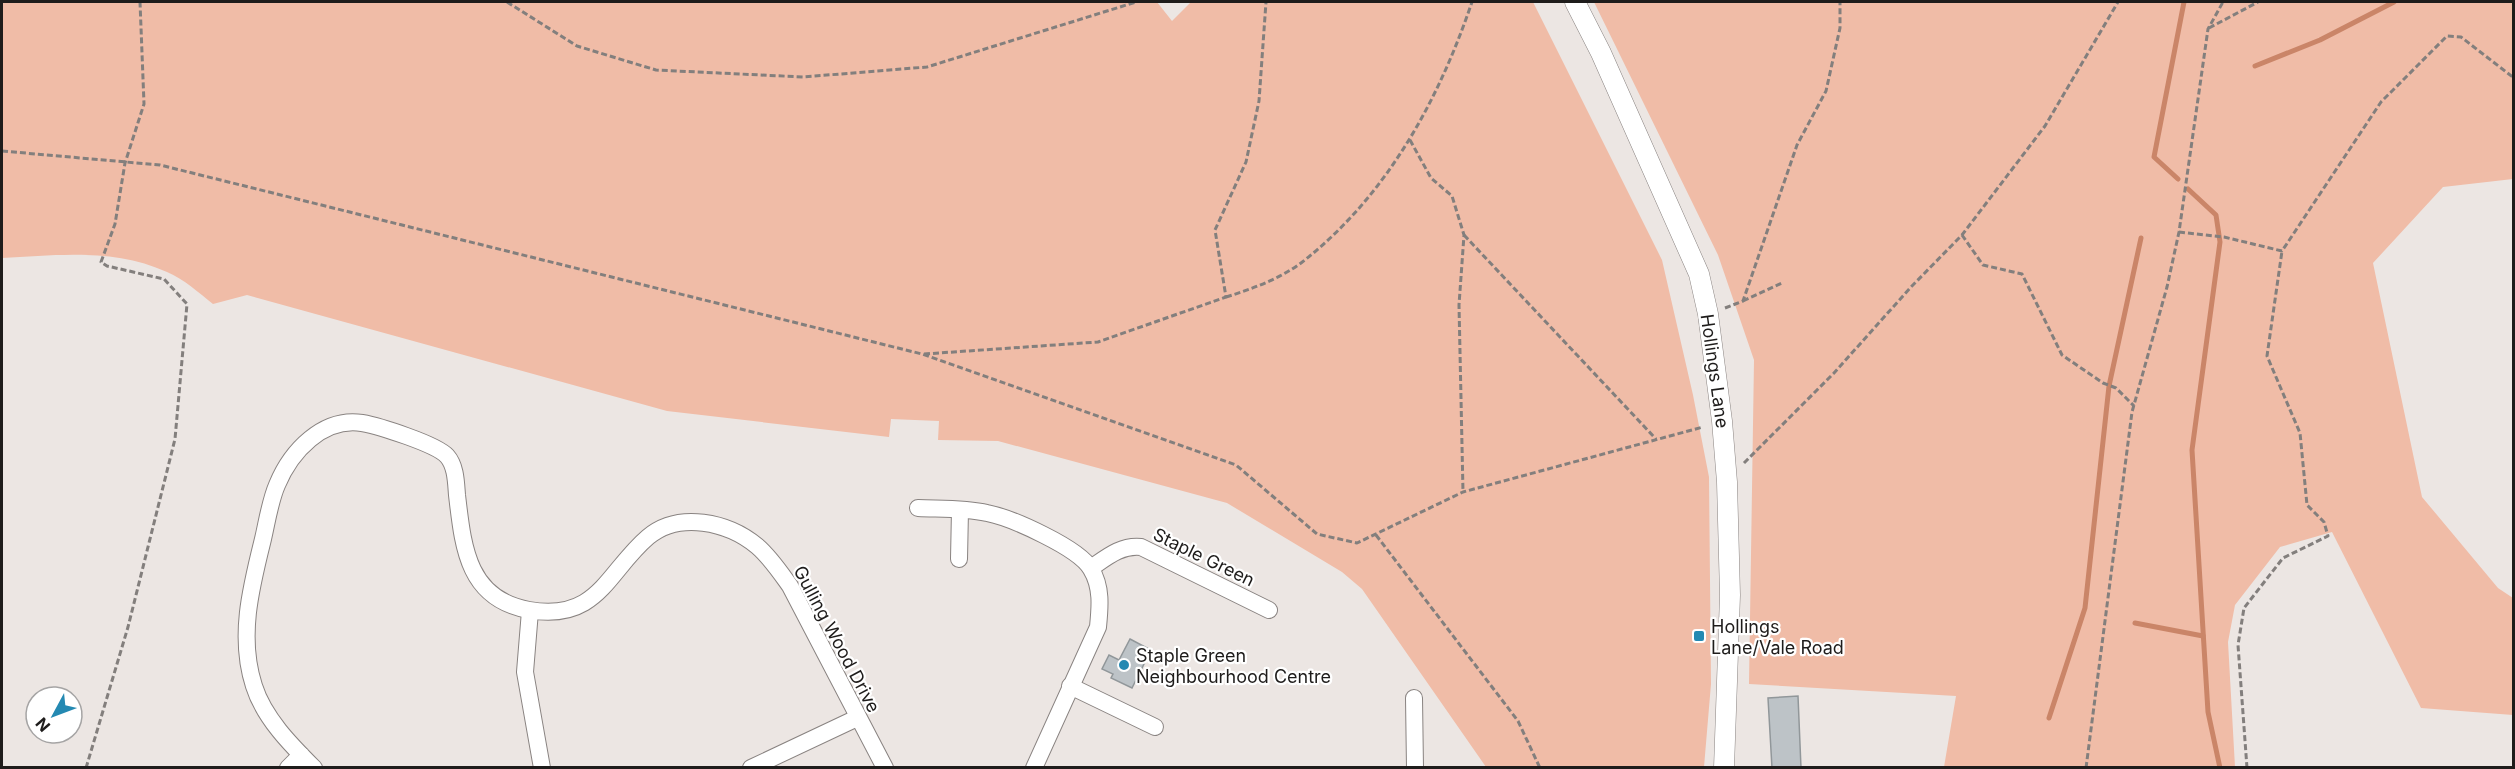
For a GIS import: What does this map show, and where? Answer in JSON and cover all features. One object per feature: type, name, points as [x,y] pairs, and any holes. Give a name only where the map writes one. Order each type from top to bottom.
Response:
[{"type":"street","name":"Hollings Lane","points":[[1575,2],[1699,274],[1708,314],[1727,482],[1730,595],[1724,768]]},
{"type":"street","name":"Gulling Wood Drive","points":[[314,768],[267,714],[254,686],[248,655],[246,621],[251,588],[276,486],[286,466],[320,431],[338,423],[362,423],[437,447],[449,458],[455,475],[468,563],[478,579],[493,594],[513,606],[530,611],[570,609],[586,603],[599,593],[651,535],[675,524],[694,521],[714,525],[735,532],[756,545],[790,586],[885,768]]},
{"type":"street","points":[[918,508],[986,512],[1001,516],[1065,545],[1091,568],[1099,585],[1098,627],[1034,768]]},
{"type":"street","points":[[959,559],[960,510]]},
{"type":"street","name":"Staple Green","points":[[1091,568],[1118,550],[1130,546],[1141,547],[1269,610]]},
{"type":"street","points":[[530,611],[525,672],[543,768]]},
{"type":"street","points":[[1070,686],[1155,727]]},
{"type":"street","points":[[1414,698],[1414,768]]},
{"type":"street","points":[[751,768],[857,718]]},
{"type":"street","points":[[288,768],[301,755]]},
{"type":"path","points":[[87,768],[128,627],[175,439],[187,304],[164,279],[107,266],[101,262],[115,224],[125,163],[144,105],[140,2]]},
{"type":"path","points":[[507,2],[577,46],[656,70],[802,77],[927,67],[1136,2]]},
{"type":"path","points":[[1226,297],[1215,230],[1246,162],[1259,101],[1266,2]]},
{"type":"path","points":[[922,354],[1098,342],[1257,287],[1299,264],[1355,215],[1410,140],[1455,51],[1472,2]]},
{"type":"path","points":[[1743,301],[1797,145],[1827,91],[1840,28],[1840,2]]},
{"type":"path","points":[[1727,482],[1834,373],[1911,287],[1962,235],[2045,126],[2118,2]]},
{"type":"path","points":[[2086,768],[2134,406],[2167,287],[2179,232],[2208,29],[2223,2]]},
{"type":"path","points":[[2208,29],[2258,2]]},
{"type":"path","points":[[2247,768],[2238,645],[2244,608],[2283,558],[2328,536],[2324,522],[2307,505],[2300,433],[2267,356],[2282,251],[2381,102],[2446,36],[2461,37],[2514,78]]},
{"type":"path","points":[[1410,140],[1431,178],[1452,196],[1464,235],[1459,305],[1463,492]]},
{"type":"path","points":[[2,151],[160,165],[922,354],[1236,465],[1317,534],[1357,543],[1463,492],[1722,422]]},
{"type":"path","points":[[2179,232],[2224,237],[2282,251]]},
{"type":"path","points":[[1464,235],[1656,440]]},
{"type":"path","points":[[1962,235],[1983,265],[2022,274],[2062,355],[2103,383],[2116,388],[2134,406]]},
{"type":"path","points":[[1708,314],[1782,283]]},
{"type":"path","points":[[1376,535],[1518,721],[1540,768]]},
{"type":"shaded area","points":[[2,2],[1157,2],[1172,21],[1191,2],[1533,2],[1662,260],[1693,395],[1709,477],[1711,684],[1704,767],[1486,767],[1362,589],[1342,572],[1227,503],[998,441],[938,440],[939,421],[891,419],[889,437],[667,411],[247,295],[213,304],[173,275],[147,264],[127,259],[86,255],[2,258]]},
{"type":"shaded area","points":[[1594,2],[2513,2],[2513,179],[2443,187],[2373,263],[2422,497],[2498,588],[2513,598],[2513,715],[2421,708],[2332,532],[2280,547],[2235,605],[2228,642],[2235,767],[1944,767],[1956,696],[1749,684],[1754,360],[1718,255]]},
{"type":"building","name":"Staple Green Neighbourhood Centre","points":[[1130,639],[1151,650],[1132,688],[1111,678],[1113,674],[1102,669],[1109,655],[1119,660]]},
{"type":"building","points":[[1798,696],[1801,768],[1772,768],[1768,698]]},
{"type":"waterway","points":[[2178,179],[2154,157],[2184,2]]},
{"type":"waterway","points":[[2255,66],[2320,40],[2394,2]]},
{"type":"waterway","points":[[2188,189],[2216,215],[2220,242],[2192,450],[2208,712],[2220,768]]},
{"type":"waterway","points":[[2049,718],[2085,608],[2109,386],[2141,238]]},
{"type":"waterway","points":[[2135,623],[2203,636]]},
{"type":"place","name":"Hollings Lane/Vale Road","points":[[1699,636]]},
{"type":"place","name":"Staple Green Neighbourhood Centre","points":[[1124,665]]}]
